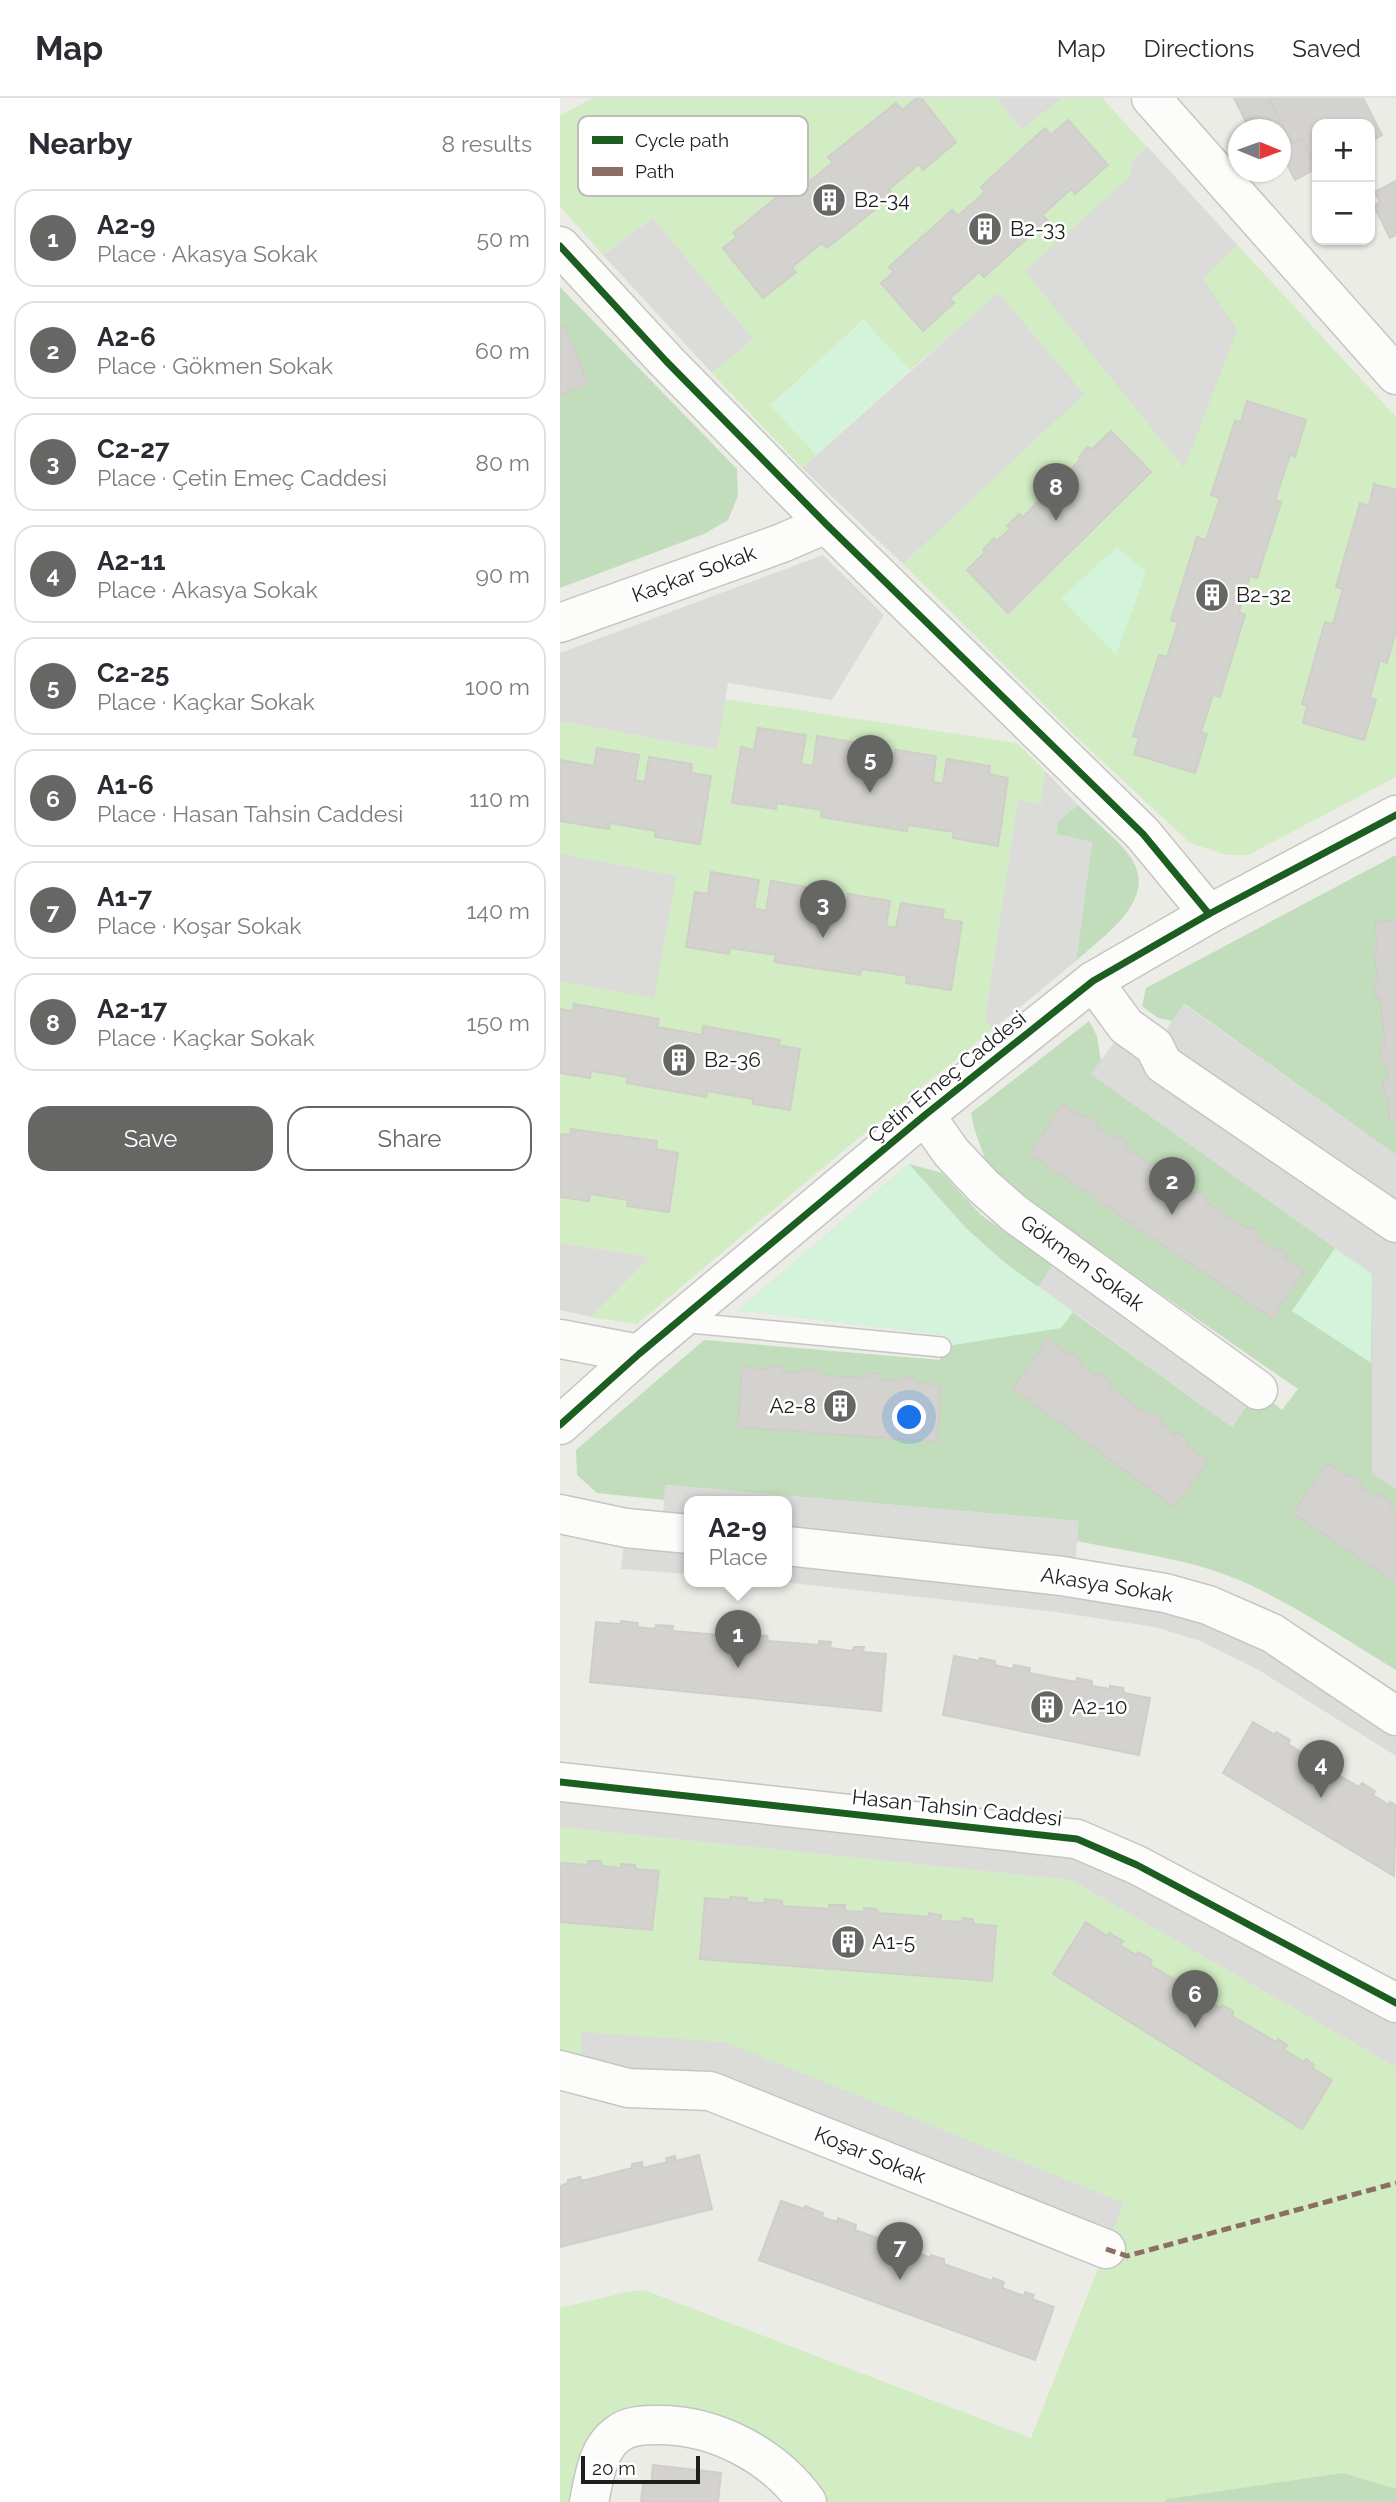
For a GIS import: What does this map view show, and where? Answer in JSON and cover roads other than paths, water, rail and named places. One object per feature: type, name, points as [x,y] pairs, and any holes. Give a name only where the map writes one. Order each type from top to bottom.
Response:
[{"type":"street","points":[[1151,98],[1396,375]]},
{"type":"street","points":[[560,246],[666,362],[1143,834],[1209,914]]},
{"type":"street","name":"Kaçkar Sokak","points":[[560,623],[782,543],[827,524]]},
{"type":"street","name":"Çetin Emeç Caddesi","points":[[560,1425],[639,1354],[925,1115],[1093,981],[1209,914],[1396,814]]},
{"type":"street","points":[[1093,981],[1126,1026],[1154,1046],[1163,1064],[1396,1223]]},
{"type":"street","name":"Gökmen Sokak","points":[[925,1115],[951,1152],[983,1186],[1015,1214],[1258,1390]]},
{"type":"street","points":[[560,1339],[639,1354]]},
{"type":"street","points":[[560,1514],[626,1528],[684,1534]]},
{"type":"street","name":"Akasya Sokak","points":[[792,1547],[1062,1576],[1165,1593],[1208,1605],[1272,1633],[1396,1716]]},
{"type":"street","name":"Hasan Tahsin Caddesi","points":[[560,1782],[1077,1839],[1137,1865],[1396,2003]]},
{"type":"street","name":"Koşar Sokak","points":[[560,2070],[628,2088]]},
{"type":"street","name":"Koşar Sokak","points":[[560,2100],[628,2088],[710,2091],[1106,2249]]},
{"type":"street","points":[[589,2502],[604,2449],[618,2434],[639,2425],[692,2428],[737,2444],[779,2471],[807,2502]]},
{"type":"lane","points":[[679,1322],[941,1347]]},
{"type":"place","name":"B2-34","points":[[829,200]]},
{"type":"place","name":"B2-33","points":[[985,229]]},
{"type":"place","name":"A2-17","points":[[1056,521]]},
{"type":"place","name":"B2-32","points":[[1212,595]]},
{"type":"place","name":"C2-25","points":[[870,793]]},
{"type":"place","name":"C2-27","points":[[823,938]]},
{"type":"place","name":"B2-36","points":[[679,1060]]},
{"type":"place","name":"A2-6","points":[[1172,1215]]},
{"type":"place","name":"A2-8","points":[[840,1406]]},
{"type":"place","name":"A2-9","points":[[738,1668]]},
{"type":"place","name":"A2-10","points":[[1047,1707]]},
{"type":"place","name":"A2-11","points":[[1321,1798]]},
{"type":"place","name":"A1-5","points":[[848,1942]]},
{"type":"place","name":"A1-6","points":[[1195,2028]]},
{"type":"place","name":"A1-7","points":[[900,2280]]}]
